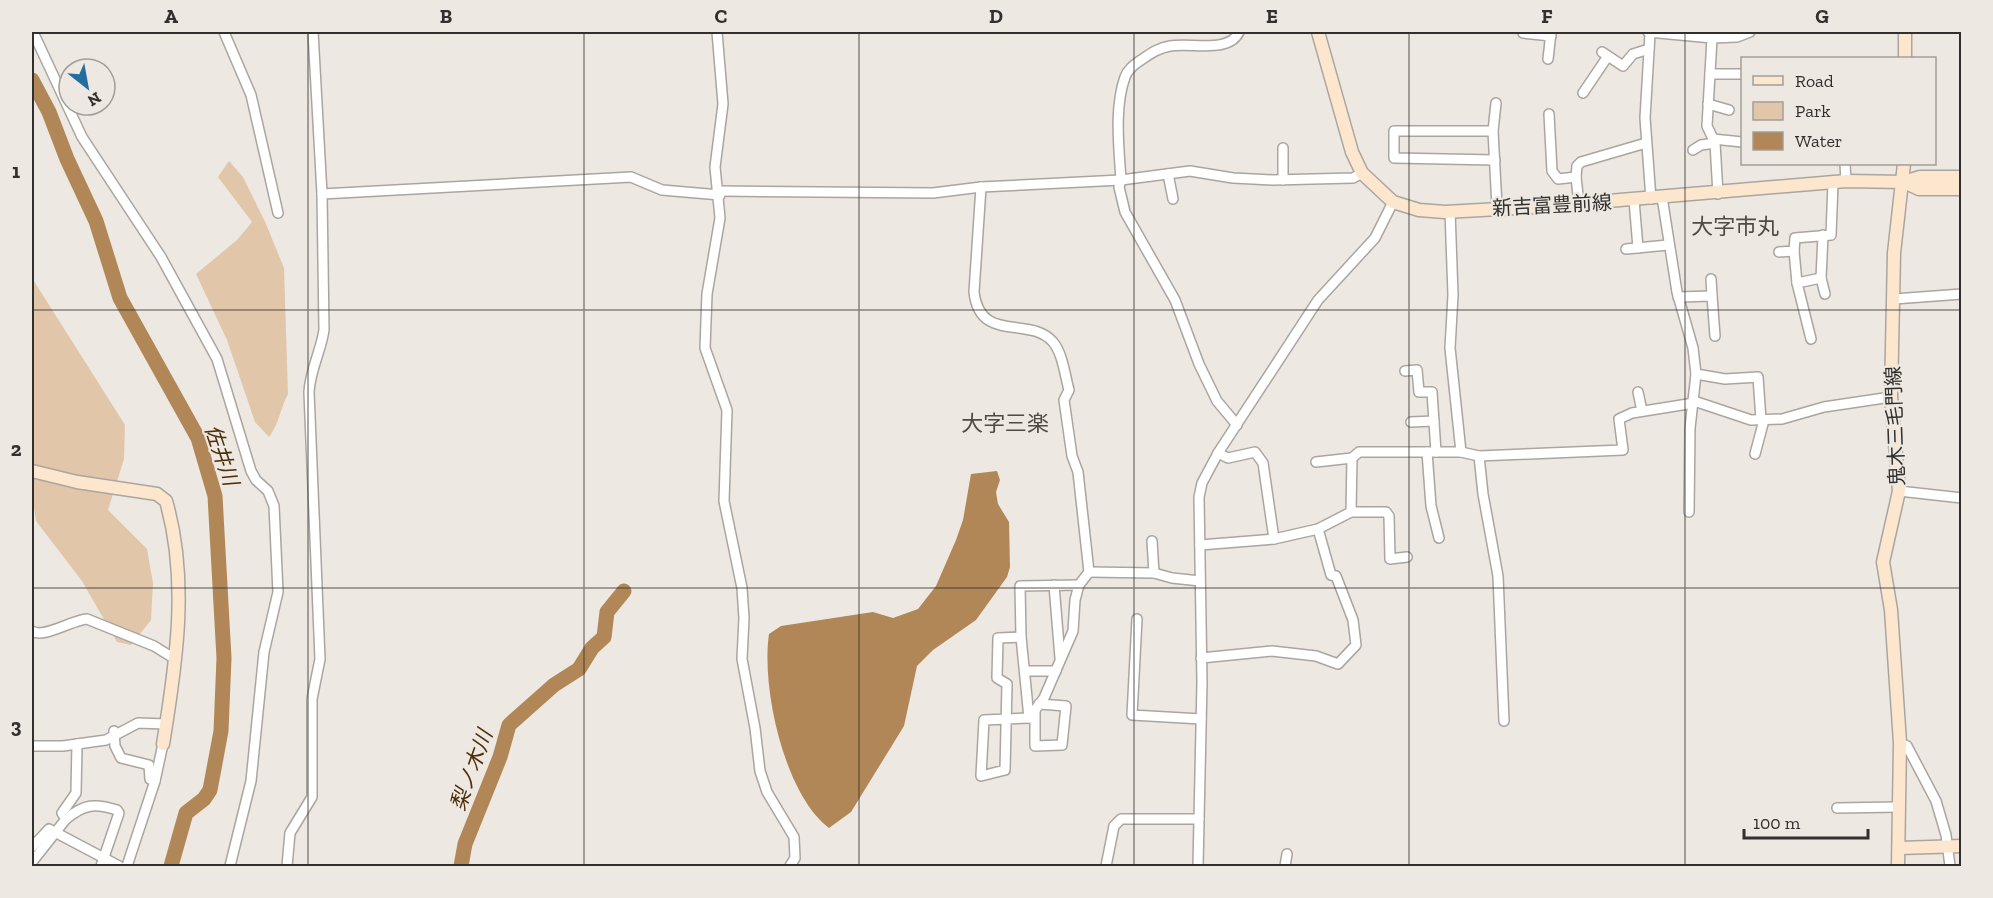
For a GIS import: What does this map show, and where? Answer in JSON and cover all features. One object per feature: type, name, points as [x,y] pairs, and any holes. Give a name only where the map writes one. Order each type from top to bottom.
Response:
[{"type":"main road","name":"新吉富豊前線","points":[[1318,32],[1352,153],[1362,173],[1393,202],[1419,210],[1450,211],[1579,204],[1718,194],[1846,181],[1904,182],[1920,177],[1962,177]]},
{"type":"main road","points":[[1905,32],[1905,57]]},
{"type":"main road","name":"鬼木三毛門線","points":[[1898,867],[1900,743],[1891,610],[1883,562],[1899,490],[1891,397],[1893,253],[1904,182],[1904,165]]},
{"type":"main road","name":"新吉富豊前線","points":[[1904,182],[1919,189],[1962,189]]},
{"type":"main road","points":[[32,471],[77,482],[157,494],[166,501],[177,550],[178,591],[175,659],[163,744]]},
{"type":"main road","points":[[1899,848],[1962,846]]},
{"type":"street","points":[[33,32],[82,137],[161,257],[217,359],[251,471],[256,480],[268,490],[274,506],[278,592],[264,652],[251,781],[230,867]]},
{"type":"street","points":[[224,32],[245,76],[254,104],[278,213]]},
{"type":"street","points":[[287,867],[290,833],[312,797],[312,699],[320,659],[309,392],[310,379],[324,330],[322,194],[313,32]]},
{"type":"street","points":[[717,32],[723,104],[715,167],[720,218],[705,314],[705,348],[727,410],[724,501],[742,588],[744,618],[742,659],[755,728],[760,771],[767,792],[794,837],[795,858],[792,866]]},
{"type":"street","points":[[1237,425],[1217,401],[1199,364],[1175,300],[1125,212],[1119,187],[1121,180],[1119,132],[1123,85],[1130,70],[1154,51],[1164,48],[1222,44],[1236,38],[1239,32]]},
{"type":"street","points":[[1689,512],[1690,428],[1696,374],[1693,348],[1678,297],[1646,144],[1649,33],[1737,37],[1750,32]]},
{"type":"street","points":[[1522,33],[1551,34],[1548,59]]},
{"type":"street","points":[[1713,35],[1707,126],[1714,141],[1718,194]]},
{"type":"street","points":[[1583,93],[1605,54],[1623,66],[1634,54],[1649,49]]},
{"type":"street","points":[[1710,74],[1741,74]]},
{"type":"street","points":[[1496,103],[1493,131],[1497,207]]},
{"type":"street","points":[[1708,104],[1729,110]]},
{"type":"street","points":[[1549,114],[1554,177],[1576,177]]},
{"type":"street","points":[[1493,131],[1394,131],[1394,158],[1495,160]]},
{"type":"street","points":[[1694,150],[1714,141],[1741,142]]},
{"type":"street","points":[[1579,204],[1576,177],[1577,166],[1581,162],[1646,144]]},
{"type":"street","points":[[1283,148],[1283,180]]},
{"type":"street","points":[[1845,165],[1846,181]]},
{"type":"street","points":[[322,194],[631,177],[662,190],[719,193],[926,194],[981,188],[1121,180],[1190,171],[1233,178],[1283,180],[1353,178],[1362,173]]},
{"type":"street","points":[[1168,174],[1173,199]]},
{"type":"street","points":[[1812,339],[1797,283],[1795,238],[1831,235],[1833,183]]},
{"type":"street","points":[[981,188],[974,292],[976,304],[984,316],[996,325],[1037,332],[1051,340],[1056,348],[1069,390],[1064,400],[1071,456],[1078,472],[1089,572],[1079,585],[1075,600],[1073,631],[1037,707],[1029,718],[1007,720],[984,720],[981,776],[1005,770],[1007,720],[1007,684],[997,678],[998,638],[1021,637]]},
{"type":"street","points":[[1634,200],[1638,248]]},
{"type":"street","points":[[1198,867],[1201,720],[1199,497],[1202,483],[1218,453],[1318,300],[1375,238],[1393,202]]},
{"type":"street","points":[[1450,211],[1453,295],[1450,348],[1461,452]]},
{"type":"street","points":[[1823,235],[1821,278],[1825,294]]},
{"type":"street","points":[[1626,249],[1668,244]]},
{"type":"street","points":[[1779,252],[1794,251]]},
{"type":"street","points":[[1797,283],[1821,278]]},
{"type":"street","points":[[1711,279],[1715,336]]},
{"type":"street","points":[[1894,298],[1962,294]]},
{"type":"street","points":[[1678,297],[1712,296]]},
{"type":"street","points":[[1405,371],[1417,370],[1419,392],[1432,392],[1434,421],[1431,506],[1439,538]]},
{"type":"street","points":[[1696,374],[1725,379],[1758,377],[1762,420],[1755,454]]},
{"type":"street","points":[[1638,392],[1642,411]]},
{"type":"street","points":[[1316,462],[1352,458],[1359,452],[1461,452],[1479,456],[1623,450],[1619,419],[1642,411],[1694,402],[1751,420],[1782,419],[1824,407],[1891,397]]},
{"type":"street","points":[[1412,422],[1434,421]]},
{"type":"street","points":[[1218,453],[1228,458],[1256,452],[1263,464],[1274,539]]},
{"type":"street","points":[[1479,456],[1483,494],[1498,576],[1504,721]]},
{"type":"street","points":[[1351,512],[1352,458]]},
{"type":"street","points":[[1899,490],[1962,498]]},
{"type":"street","points":[[1200,544],[1274,539],[1318,529],[1351,512],[1386,512],[1389,516],[1390,559],[1407,558]]},
{"type":"street","points":[[1201,658],[1272,651],[1316,656],[1338,664],[1356,645],[1353,620],[1336,576],[1331,575],[1318,529]]},
{"type":"street","points":[[1152,542],[1154,573]]},
{"type":"street","points":[[1089,572],[1154,573],[1172,578],[1200,580]]},
{"type":"street","points":[[1054,585],[1060,659]]},
{"type":"street","points":[[1029,718],[1021,637],[1020,586],[1079,585]]},
{"type":"street","points":[[32,631],[42,634],[78,620],[87,619],[154,646],[175,659]]},
{"type":"street","points":[[1137,619],[1132,715],[1201,720]]},
{"type":"street","points":[[1026,671],[1056,671]]},
{"type":"street","points":[[1066,706],[1062,746],[1035,746],[1037,707],[1066,706]]},
{"type":"street","points":[[32,746],[106,740],[115,732],[138,723],[166,724]]},
{"type":"street","points":[[115,732],[115,746],[121,758],[146,762],[149,765],[150,779],[155,781]]},
{"type":"street","points":[[1900,743],[1907,746],[1936,801],[1950,867]]},
{"type":"street","points":[[66,819],[63,813],[76,793],[77,744]]},
{"type":"street","points":[[127,867],[155,781],[163,744]]},
{"type":"street","points":[[39,867],[32,862],[66,819],[73,813],[96,803],[117,810],[119,813],[102,862]]},
{"type":"street","points":[[1837,808],[1899,807]]},
{"type":"street","points":[[1106,867],[1114,825],[1121,819],[1199,819]]},
{"type":"street","points":[[32,847],[49,829],[102,862],[119,867]]},
{"type":"street","points":[[1285,867],[1287,854]]},
{"type":"green space","points":[[229,161],[243,177],[284,268],[288,394],[269,437],[255,422],[227,340],[196,274],[237,240],[252,222],[218,177]]},
{"type":"green space","points":[[32,278],[125,425],[124,459],[108,510],[147,549],[153,583],[151,620],[131,645],[117,642],[82,581],[36,521],[32,493]]},
{"type":"water","points":[[997,471],[1000,480],[996,492],[998,504],[1009,522],[1010,567],[1007,577],[976,620],[933,650],[917,666],[904,726],[851,812],[829,828],[813,812],[800,791],[788,766],[779,738],[769,682],[767,656],[769,634],[781,626],[873,612],[893,618],[918,609],[936,586],[956,540],[963,520],[971,474]]},
{"type":"waterway","name":"佐井川","points":[[32,80],[49,112],[67,159],[96,221],[120,298],[198,438],[215,496],[224,658],[221,731],[210,790],[204,799],[186,813],[171,866]]},
{"type":"waterway","name":"梨ノ木川","points":[[461,866],[465,844],[500,757],[509,725],[554,685],[579,669],[592,648],[604,637],[607,612],[624,591]]},
{"type":"district","name":"大字市丸","points":[[1735,226]]},
{"type":"district","name":"大字三楽","points":[[1005,423]]}]
